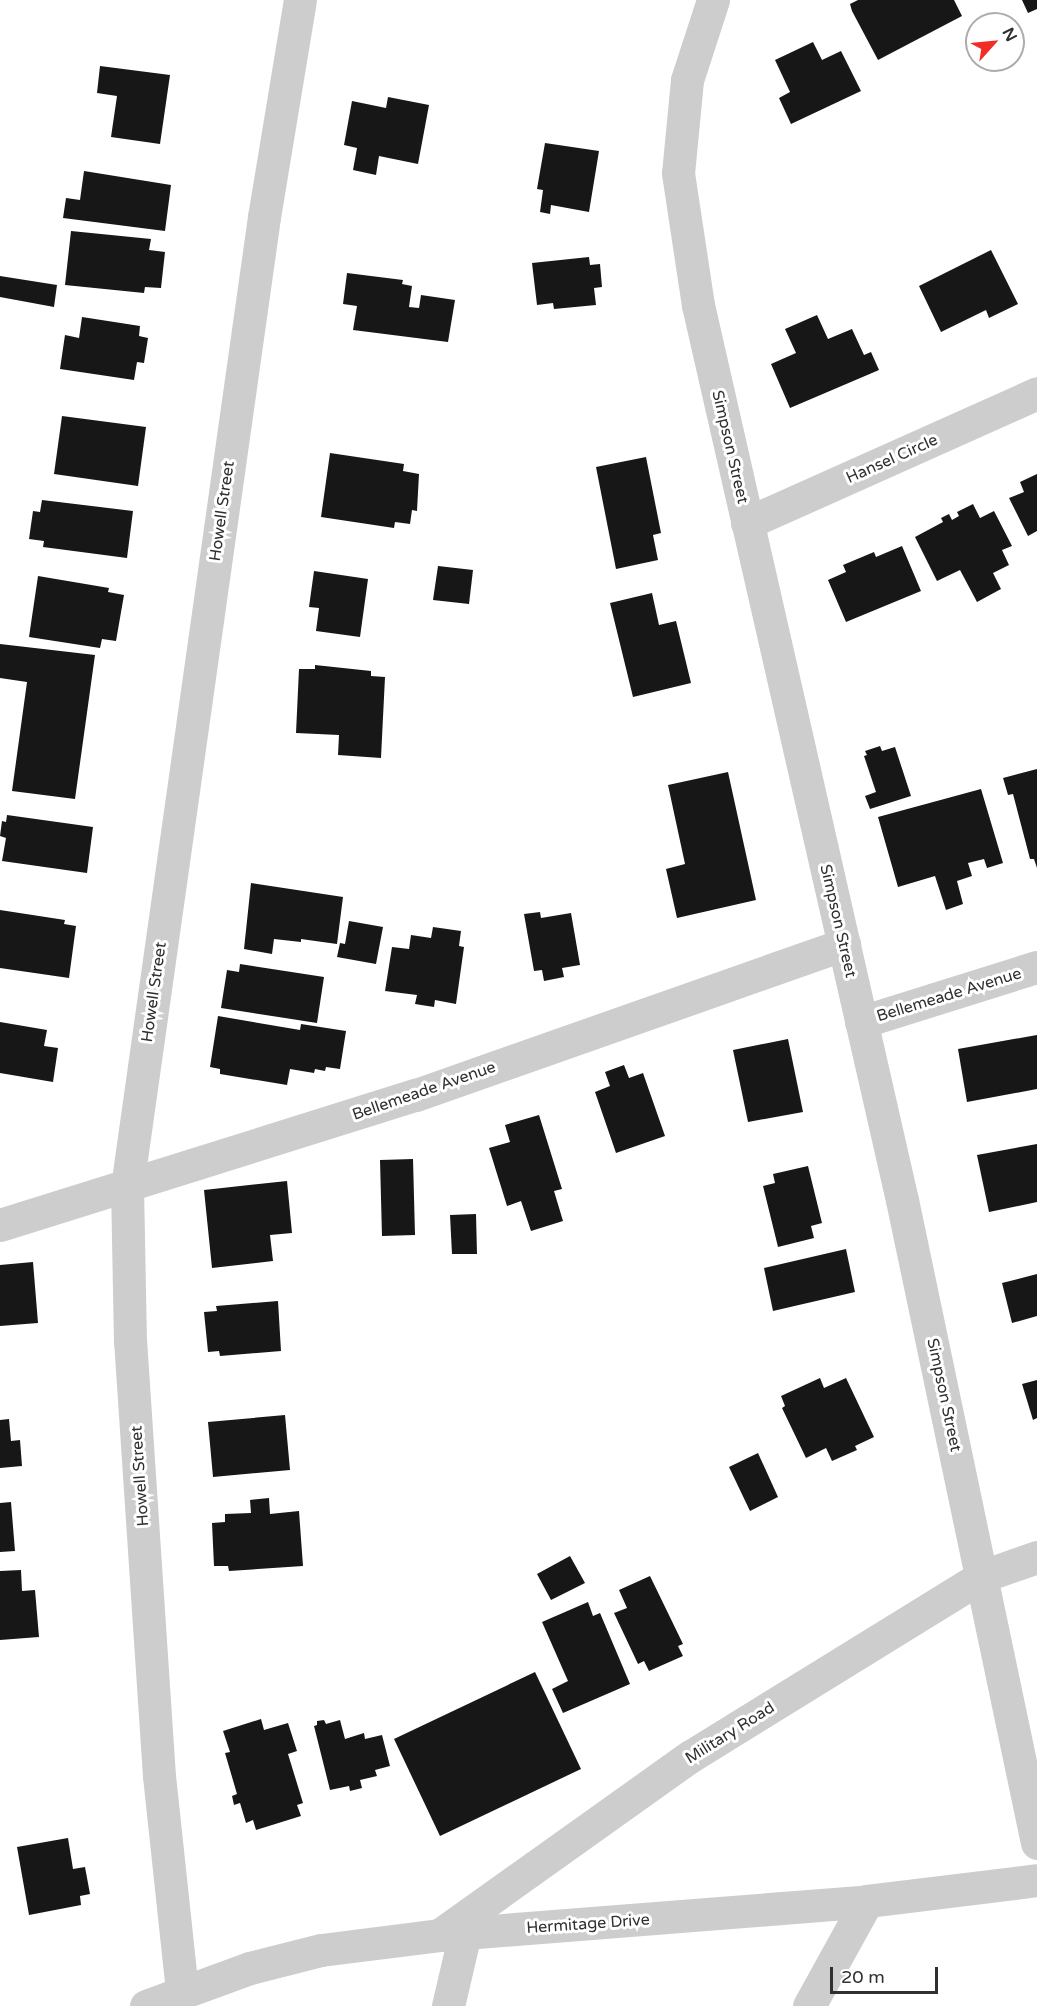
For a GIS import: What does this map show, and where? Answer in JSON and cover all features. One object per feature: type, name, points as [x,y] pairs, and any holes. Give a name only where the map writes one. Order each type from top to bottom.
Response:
[{"type":"street","name":"Howell Street","points":[[182,1991],[159,1776],[130,1342],[127,1187],[264,217],[300,0]]},
{"type":"street","name":"Simpson Street","points":[[713,0],[687,80],[678,173],[698,305],[902,1200],[983,1576],[1037,1843]]},
{"type":"street","name":"Hansel Circle","points":[[747,523],[1037,393]]},
{"type":"street","name":"Bellemeade Avenue","points":[[0,1225],[416,1095],[844,944]]},
{"type":"street","name":"Bellemeade Avenue","points":[[861,1022],[1037,967]]},
{"type":"street","name":"Military Road","points":[[452,1934],[493,1900],[691,1756],[983,1576],[1037,1557]]},
{"type":"street","name":"Hermitage Drive","points":[[146,2006],[250,1968],[321,1950],[452,1934],[867,1901],[1037,1880]]},
{"type":"street","points":[[809,2006],[867,1901]]},
{"type":"street","points":[[448,2006],[452,1934]]},
{"type":"building","points":[[858,0],[954,0],[962,16],[878,60],[852,11],[850,4]]},
{"type":"building","points":[[1022,0],[1037,0],[1037,9],[1028,13]]},
{"type":"building","points":[[813,42],[822,60],[841,51],[861,91],[791,124],[779,98],[790,92],[775,60]]},
{"type":"building","points":[[100,66],[170,75],[160,144],[111,137],[117,96],[97,93]]},
{"type":"building","points":[[388,97],[429,105],[418,164],[379,156],[376,175],[353,170],[357,148],[344,145],[352,101],[386,108]]},
{"type":"building","points":[[545,143],[599,151],[589,212],[551,205],[550,214],[540,212],[543,190],[537,189]]},
{"type":"building","points":[[84,171],[171,185],[165,231],[63,218],[66,198],[80,200]]},
{"type":"building","points":[[71,231],[151,239],[149,250],[165,252],[161,288],[145,287],[144,293],[65,285]]},
{"type":"building","points":[[991,250],[1018,304],[989,318],[986,310],[941,332],[919,286]]},
{"type":"building","points":[[589,257],[590,265],[600,264],[602,287],[594,288],[596,305],[554,309],[553,303],[537,305],[532,263]]},
{"type":"building","points":[[347,273],[403,280],[402,284],[412,286],[409,307],[419,308],[421,295],[455,300],[448,342],[353,330],[357,306],[343,304]]},
{"type":"building","points":[[0,276],[57,285],[54,307],[0,297]]},
{"type":"building","points":[[817,315],[828,339],[852,329],[864,355],[871,352],[879,370],[790,408],[771,364],[796,353],[785,329]]},
{"type":"building","points":[[82,317],[140,326],[139,336],[148,338],[144,363],[137,362],[134,380],[60,369],[65,335],[79,338]]},
{"type":"building","points":[[62,416],[146,427],[138,486],[54,474]]},
{"type":"building","points":[[330,453],[404,464],[403,471],[419,474],[417,511],[412,510],[410,524],[395,522],[394,528],[321,517]]},
{"type":"building","points":[[646,457],[661,533],[653,535],[658,560],[616,569],[596,467]]},
{"type":"building","points":[[1037,474],[1037,531],[1028,536],[1009,498],[1024,492],[1020,482]]},
{"type":"building","points":[[42,500],[133,511],[127,558],[43,547],[44,541],[29,539],[33,511],[40,512]]},
{"type":"building","points":[[973,504],[980,518],[994,511],[1012,546],[1002,550],[1009,565],[993,573],[1001,589],[977,602],[960,570],[937,581],[915,537],[943,522],[941,518],[949,514],[952,520],[959,516],[957,512]]},
{"type":"building","points":[[902,546],[921,591],[846,622],[828,580],[846,572],[843,565],[874,552],[876,557]]},
{"type":"building","points":[[438,566],[473,570],[469,604],[433,600]]},
{"type":"building","points":[[314,571],[368,579],[360,637],[316,631],[319,608],[309,607]]},
{"type":"building","points":[[38,576],[109,588],[108,592],[124,595],[116,641],[102,639],[100,648],[29,637]]},
{"type":"building","points":[[652,593],[659,625],[676,621],[691,683],[633,697],[610,603]]},
{"type":"building","points":[[0,644],[95,655],[75,799],[12,791],[27,682],[0,678]]},
{"type":"building","points":[[315,665],[371,671],[371,676],[385,677],[381,758],[338,755],[339,735],[296,733],[299,669],[315,669]]},
{"type":"building","points":[[880,746],[882,751],[895,747],[911,796],[870,809],[865,796],[876,792],[864,756],[867,755],[865,751]]},
{"type":"building","points":[[1037,769],[1037,868],[1034,859],[1030,859],[1013,794],[1008,795],[1003,778]]},
{"type":"building","points":[[728,772],[756,900],[677,918],[666,869],[685,864],[668,785]]},
{"type":"building","points":[[981,789],[1003,863],[987,868],[984,859],[968,863],[972,876],[957,881],[963,904],[946,910],[935,876],[898,887],[878,817]]},
{"type":"building","points":[[7,815],[93,827],[87,873],[2,861],[6,838],[0,836],[2,821],[6,822]]},
{"type":"building","points":[[251,883],[343,897],[337,944],[301,939],[301,942],[274,939],[272,954],[244,949]]},
{"type":"building","points":[[0,910],[65,920],[64,924],[76,926],[69,978],[0,968]]},
{"type":"building","points":[[540,912],[541,918],[571,913],[580,965],[562,968],[564,977],[544,981],[542,970],[534,971],[524,914]]},
{"type":"building","points":[[349,921],[383,927],[376,964],[337,957],[340,943],[345,944]]},
{"type":"building","points":[[433,927],[461,931],[459,946],[464,947],[456,1004],[435,1000],[434,1007],[415,1004],[417,995],[385,991],[392,947],[409,949],[411,935],[431,938]]},
{"type":"building","points":[[240,964],[324,977],[317,1023],[221,1008],[227,970],[239,972]]},
{"type":"building","points":[[218,1016],[300,1030],[301,1024],[346,1031],[340,1069],[326,1067],[325,1071],[315,1069],[314,1073],[290,1069],[287,1085],[220,1074],[220,1069],[210,1067]]},
{"type":"building","points":[[0,1022],[47,1030],[44,1046],[58,1048],[53,1082],[0,1073]]},
{"type":"building","points":[[1037,1035],[1037,1089],[967,1102],[958,1049]]},
{"type":"building","points":[[788,1039],[803,1112],[748,1122],[733,1050]]},
{"type":"building","points":[[624,1065],[629,1078],[643,1073],[665,1136],[616,1153],[595,1092],[610,1086],[605,1072]]},
{"type":"building","points":[[539,1115],[562,1189],[554,1191],[563,1221],[531,1231],[521,1201],[507,1206],[489,1148],[510,1142],[505,1125]]},
{"type":"building","points":[[1037,1144],[1037,1202],[989,1212],[977,1155]]},
{"type":"building","points":[[413,1159],[415,1235],[382,1236],[380,1160]]},
{"type":"building","points":[[808,1166],[822,1223],[811,1226],[814,1238],[778,1247],[763,1186],[775,1183],[773,1174]]},
{"type":"building","points":[[287,1181],[292,1233],[270,1235],[273,1261],[212,1268],[204,1190]]},
{"type":"building","points":[[476,1214],[477,1254],[452,1254],[450,1215]]},
{"type":"building","points":[[846,1249],[855,1292],[773,1311],[764,1268]]},
{"type":"building","points":[[33,1262],[38,1323],[0,1326],[0,1265]]},
{"type":"building","points":[[1037,1274],[1037,1316],[1012,1323],[1002,1283]]},
{"type":"building","points":[[278,1301],[281,1351],[220,1356],[219,1351],[208,1352],[204,1312],[217,1311],[216,1306]]},
{"type":"building","points":[[820,1378],[824,1388],[846,1378],[874,1437],[855,1446],[857,1450],[832,1461],[826,1448],[806,1458],[782,1408],[785,1406],[781,1396]]},
{"type":"building","points":[[1037,1380],[1037,1418],[1033,1420],[1022,1384]]},
{"type":"building","points":[[285,1415],[290,1470],[213,1477],[208,1422]]},
{"type":"building","points":[[9,1419],[11,1441],[20,1440],[22,1466],[0,1468],[0,1420]]},
{"type":"building","points":[[758,1453],[778,1497],[750,1511],[729,1467]]},
{"type":"building","points":[[269,1498],[270,1514],[299,1511],[303,1566],[229,1571],[228,1566],[214,1566],[212,1523],[225,1522],[225,1514],[251,1513],[250,1500]]},
{"type":"building","points":[[11,1502],[15,1551],[0,1552],[0,1503]]},
{"type":"building","points":[[570,1556],[585,1583],[551,1600],[537,1574]]},
{"type":"building","points":[[21,1570],[22,1591],[35,1590],[39,1637],[0,1640],[0,1571]]},
{"type":"building","points":[[650,1576],[683,1644],[678,1646],[683,1656],[649,1671],[644,1661],[638,1664],[614,1613],[627,1608],[619,1590]]},
{"type":"building","points":[[588,1602],[593,1616],[600,1613],[630,1684],[563,1713],[552,1689],[568,1681],[542,1622]]},
{"type":"building","points":[[535,1672],[581,1769],[440,1836],[394,1739]]},
{"type":"building","points":[[261,1719],[264,1730],[288,1723],[297,1751],[288,1754],[303,1803],[297,1805],[301,1816],[256,1830],[253,1820],[246,1823],[240,1803],[234,1805],[232,1796],[237,1794],[225,1753],[230,1752],[223,1731]]},
{"type":"building","points":[[324,1720],[326,1724],[340,1720],[345,1739],[364,1733],[365,1739],[382,1735],[390,1766],[375,1770],[377,1776],[360,1780],[362,1788],[350,1791],[349,1786],[330,1790],[314,1726],[317,1725],[317,1721]]},
{"type":"building","points":[[68,1838],[73,1869],[85,1867],[90,1894],[80,1896],[81,1905],[29,1915],[17,1847]]}]
